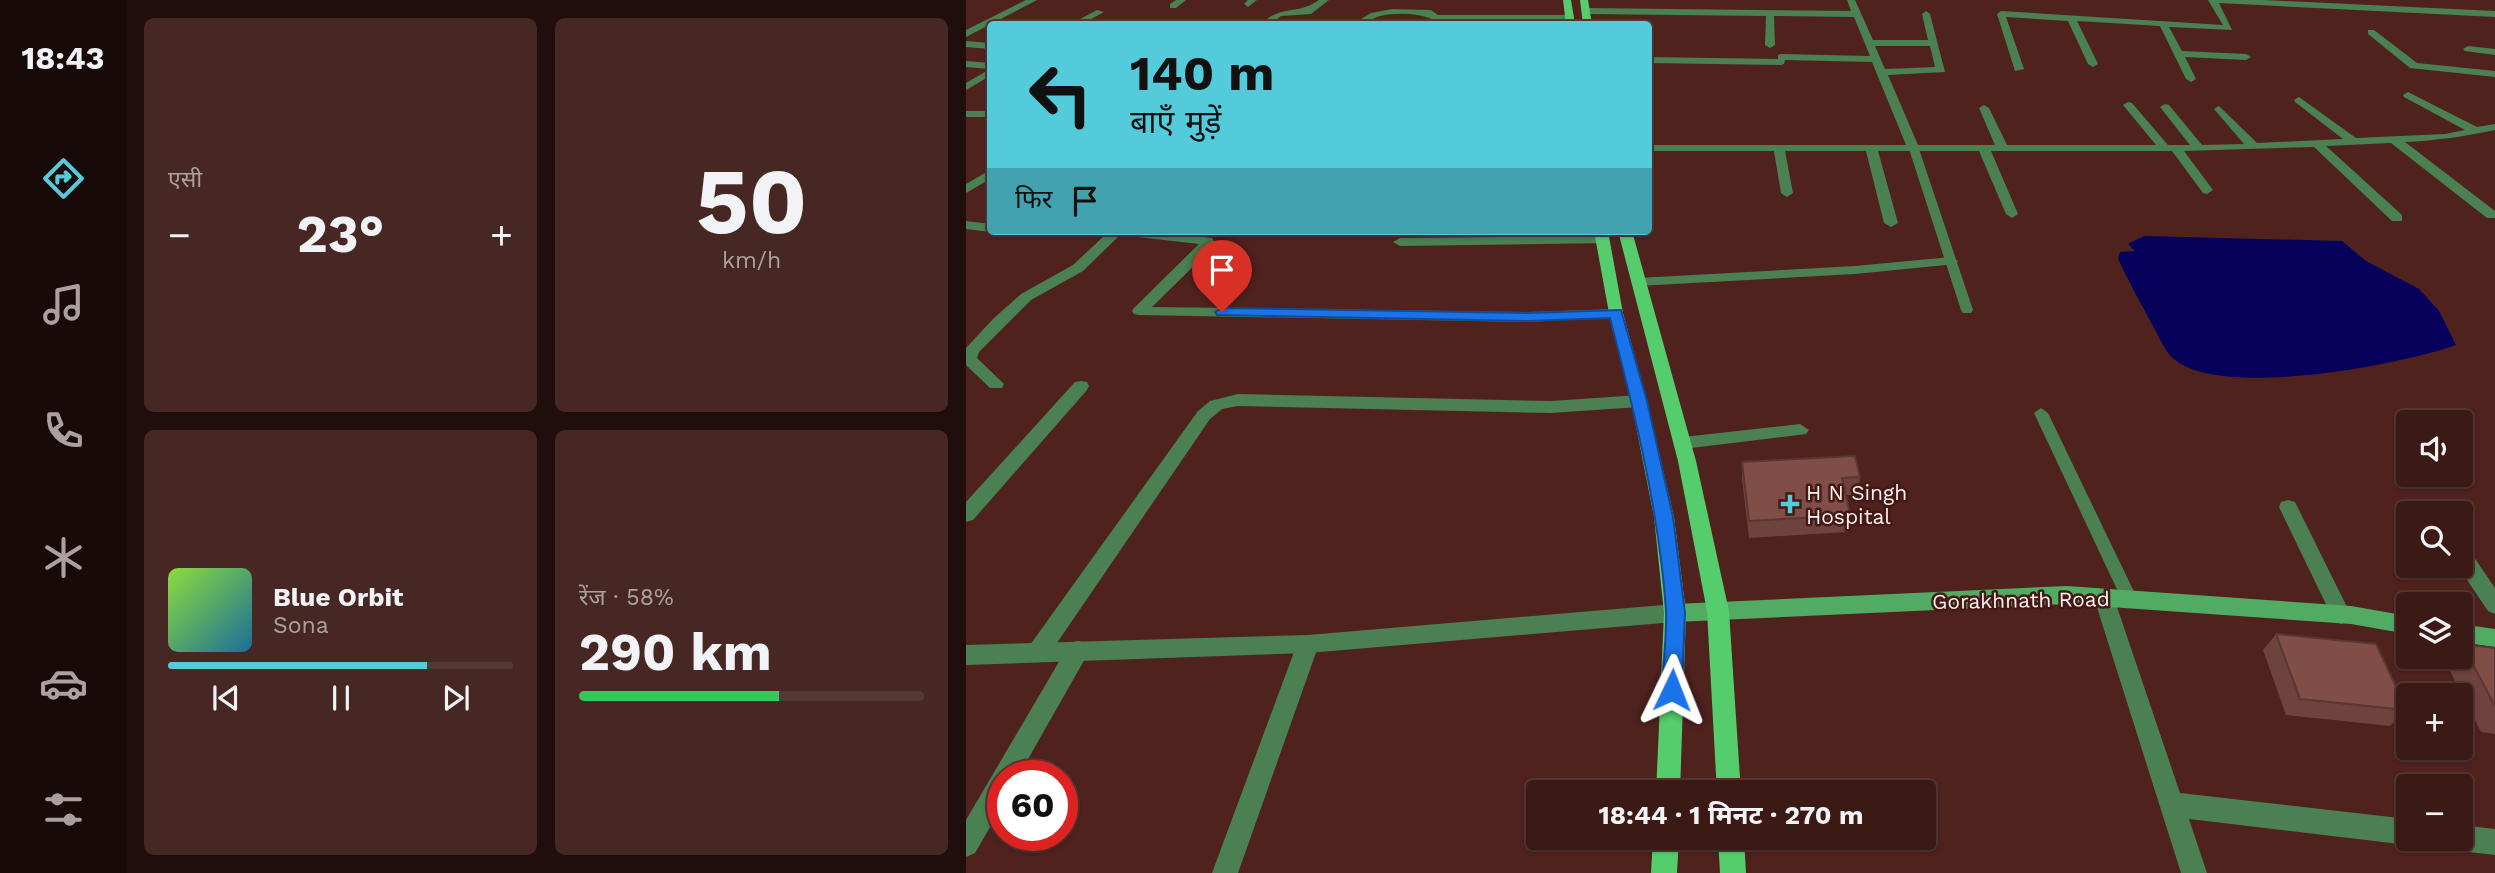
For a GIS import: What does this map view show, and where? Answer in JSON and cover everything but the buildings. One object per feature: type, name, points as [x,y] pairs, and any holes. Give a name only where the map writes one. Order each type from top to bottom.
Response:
[{"type":"main road","points":[[1567,0],[1570,21]]},
{"type":"main road","points":[[1626,235],[1683,443],[1718,611],[1727,780]]},
{"type":"main road","points":[[1601,236],[1616,313],[1639,401],[1664,517],[1675,613],[1669,780]]},
{"type":"main road","name":"Gorakhnath Road","points":[[1675,613],[2067,595],[2341,615],[2396,623]]},
{"type":"main road","points":[[2473,635],[2495,638]]},
{"type":"main road","points":[[1664,873],[1665,850]]},
{"type":"main road","points":[[1732,850],[1733,873]]},
{"type":"street","points":[[992,21],[1033,0]]},
{"type":"street","points":[[1173,6],[1182,0]]},
{"type":"street","points":[[1270,21],[1279,14],[1308,12],[1325,0]]},
{"type":"street","points":[[1850,0],[1914,149]]},
{"type":"street","points":[[2000,0],[2001,15],[2019,69]]},
{"type":"street","points":[[2001,15],[2229,28],[2212,0]]},
{"type":"street","points":[[2212,0],[2495,15]]},
{"type":"street","points":[[2388,0],[2398,8]]},
{"type":"street","points":[[1584,5],[1770,14],[1856,14]]},
{"type":"street","points":[[1082,21],[1100,12]]},
{"type":"street","points":[[1362,21],[1369,15],[1384,12],[1429,13],[1436,18],[1570,21]]},
{"type":"street","points":[[1770,14],[1770,45]]},
{"type":"street","points":[[1881,72],[1941,70],[1926,14]]},
{"type":"street","points":[[2071,18],[2093,64]]},
{"type":"street","points":[[966,34],[987,23]]},
{"type":"street","points":[[2163,24],[2191,79]]},
{"type":"street","points":[[2371,32],[2414,66],[2495,74]]},
{"type":"street","points":[[1868,43],[1934,43]]},
{"type":"street","points":[[966,44],[987,46]]},
{"type":"street","points":[[2468,49],[2495,51]]},
{"type":"street","points":[[2178,54],[2246,57]]},
{"type":"street","points":[[1652,61],[1875,59]]},
{"type":"street","points":[[966,64],[987,66]]},
{"type":"street","points":[[966,87],[987,74]]},
{"type":"street","points":[[2408,95],[2476,131]]},
{"type":"street","points":[[2299,100],[2353,141]]},
{"type":"street","points":[[2128,104],[2207,190]]},
{"type":"street","points":[[2165,107],[2199,148]]},
{"type":"street","points":[[1983,108],[2003,149]]},
{"type":"street","points":[[2219,109],[2253,146]]},
{"type":"street","points":[[966,114],[987,114]]},
{"type":"street","points":[[1652,148],[2199,148],[2445,136],[2495,127]]},
{"type":"street","points":[[2393,139],[2492,215]]},
{"type":"street","points":[[2316,143],[2397,218]]},
{"type":"street","points":[[1779,148],[1787,193]]},
{"type":"street","points":[[1871,148],[1891,223]]},
{"type":"street","points":[[1984,149],[2012,214]]},
{"type":"street","points":[[966,177],[987,176]]},
{"type":"street","points":[[966,189],[987,176]]},
{"type":"street","points":[[966,225],[987,228]]},
{"type":"street","points":[[996,384],[972,365],[969,359],[972,351],[998,322],[1026,297],[1078,268],[1114,235]]},
{"type":"street","points":[[1147,235],[1207,241],[1204,248],[1139,311],[1528,317],[1616,313]]},
{"type":"street","points":[[1399,242],[1601,236]]},
{"type":"street","points":[[1638,282],[1855,270],[1951,261]]},
{"type":"street","points":[[966,514],[1081,386]]},
{"type":"street","points":[[1038,652],[1204,415],[1216,405],[1238,400],[1551,407],[1639,401]]},
{"type":"street","points":[[1683,443],[1800,430]]},
{"type":"street","points":[[2288,507],[2341,615]]},
{"type":"street","points":[[2473,572],[2495,605]]},
{"type":"street","points":[[2104,598],[2194,873]]},
{"type":"street","points":[[966,654],[1308,644],[1675,613]]},
{"type":"street","points":[[1225,873],[1308,644]]},
{"type":"street","points":[[1015,760],[1078,650]]},
{"type":"street","points":[[2171,804],[2396,831]]},
{"type":"street","points":[[966,844],[987,808]]},
{"type":"street","points":[[2473,839],[2495,842]]},
{"type":"lane","points":[[1914,149],[1967,310]]},
{"type":"lane","points":[[2041,413],[2130,600]]},
{"type":"shaded area","points":[[2144,236],[2342,241],[2366,261],[2419,289],[2439,311],[2456,345],[2395,361],[2308,375],[2263,378],[2223,376],[2190,368],[2167,351],[2118,259],[2120,252],[2135,251],[2128,244]]},
{"type":"place","name":"H N Singh Hospital","points":[[1790,504]]},
{"type":"route","points":[[1222,312],[1528,317],[1616,313],[1639,401],[1664,517],[1675,613],[1672,690]]}]
